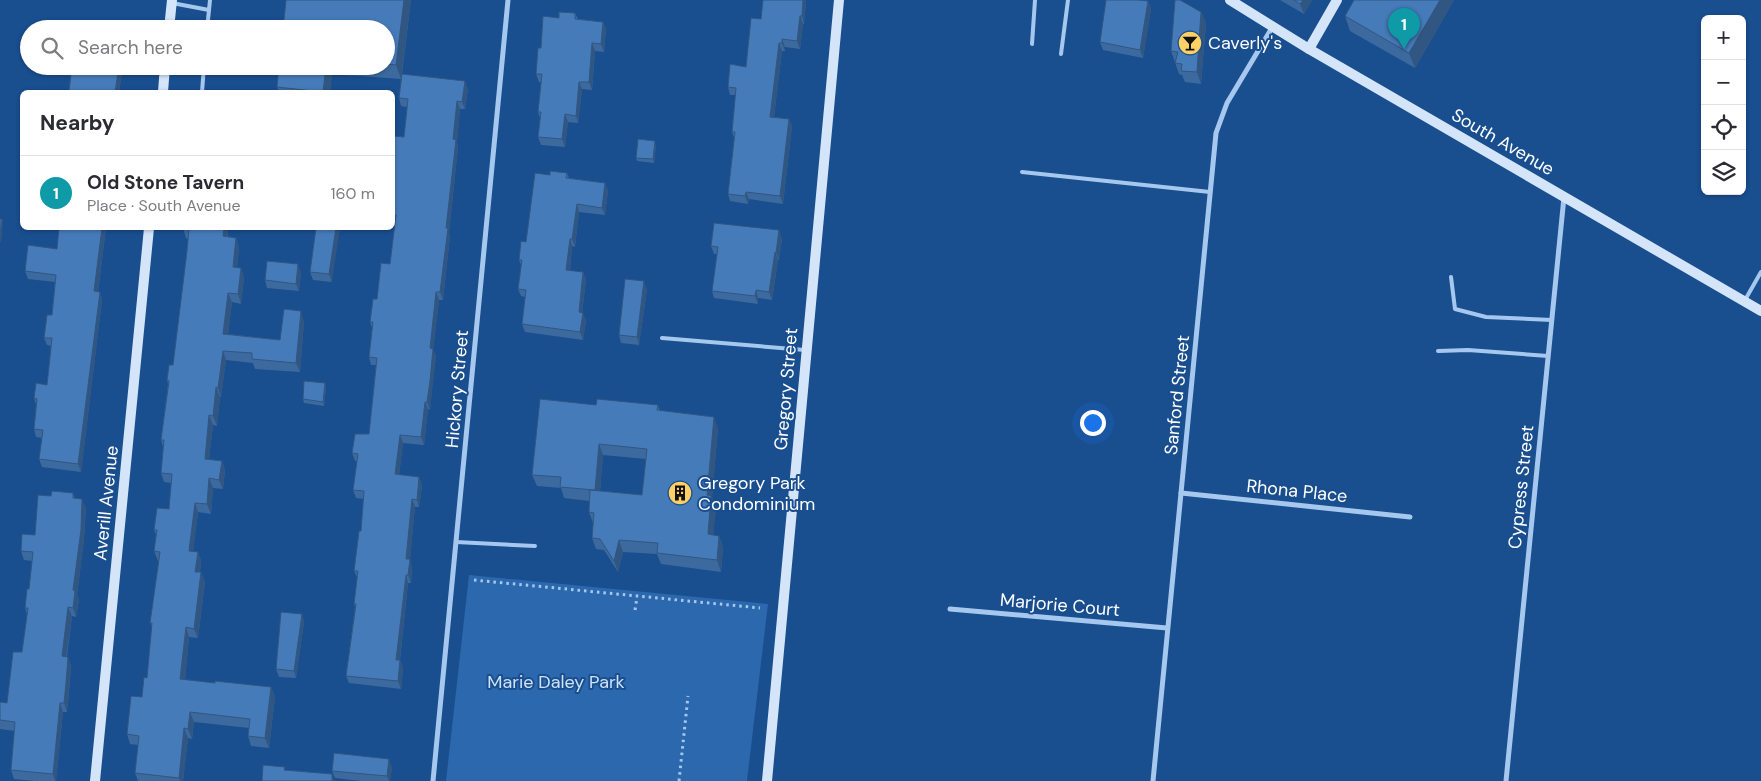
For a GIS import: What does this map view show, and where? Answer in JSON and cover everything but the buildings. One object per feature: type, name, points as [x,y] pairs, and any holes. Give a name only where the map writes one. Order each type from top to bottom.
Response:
[{"type":"street","name":"Hickory Street","points":[[433,781],[508,0]]},
{"type":"street","name":"Gregory Street","points":[[767,781],[838,0]]},
{"type":"street","name":"South Avenue","points":[[1230,0],[1761,311]]},
{"type":"street","points":[[1309,48],[1337,0]]},
{"type":"street","points":[[170,20],[172,1]]},
{"type":"street","name":"Sanford Street","points":[[1153,781],[1216,133],[1220,118],[1238,83],[1273,26]]},
{"type":"street","points":[[163,90],[164,75]]},
{"type":"street","name":"Cypress Street","points":[[1506,781],[1564,196]]},
{"type":"street","name":"Averill Avenue","points":[[95,781],[149,230]]},
{"type":"street","name":"Rhona Place","points":[[1181,493],[1410,517]]},
{"type":"street","name":"Marjorie Court","points":[[950,609],[1167,628]]},
{"type":"lane","points":[[207,20],[210,0]]},
{"type":"lane","points":[[1032,44],[1035,0]]},
{"type":"lane","points":[[1061,54],[1068,0]]},
{"type":"lane","points":[[172,1],[208,10]]},
{"type":"lane","points":[[202,90],[203,75]]},
{"type":"lane","points":[[1022,172],[1210,192]]},
{"type":"lane","points":[[1744,301],[1761,272]]},
{"type":"lane","points":[[1451,277],[1455,309],[1486,317],[1552,320]]},
{"type":"lane","points":[[662,338],[805,350]]},
{"type":"lane","points":[[1438,351],[1468,350],[1548,356]]},
{"type":"lane","points":[[456,542],[535,546]]},
{"type":"path","points":[[474,580],[760,608]]},
{"type":"path","points":[[635,610],[637,597]]},
{"type":"path","points":[[679,781],[688,696]]},
{"type":"green space","name":"Marie Daley Park","points":[[469,575],[768,604],[747,781],[446,781]]},
{"type":"place","name":"Caverly's","points":[[1190,43]]},
{"type":"place","name":"Old Stone Tavern","points":[[1404,49]]},
{"type":"place","name":"Gregory Park Condominium","points":[[680,493]]}]
